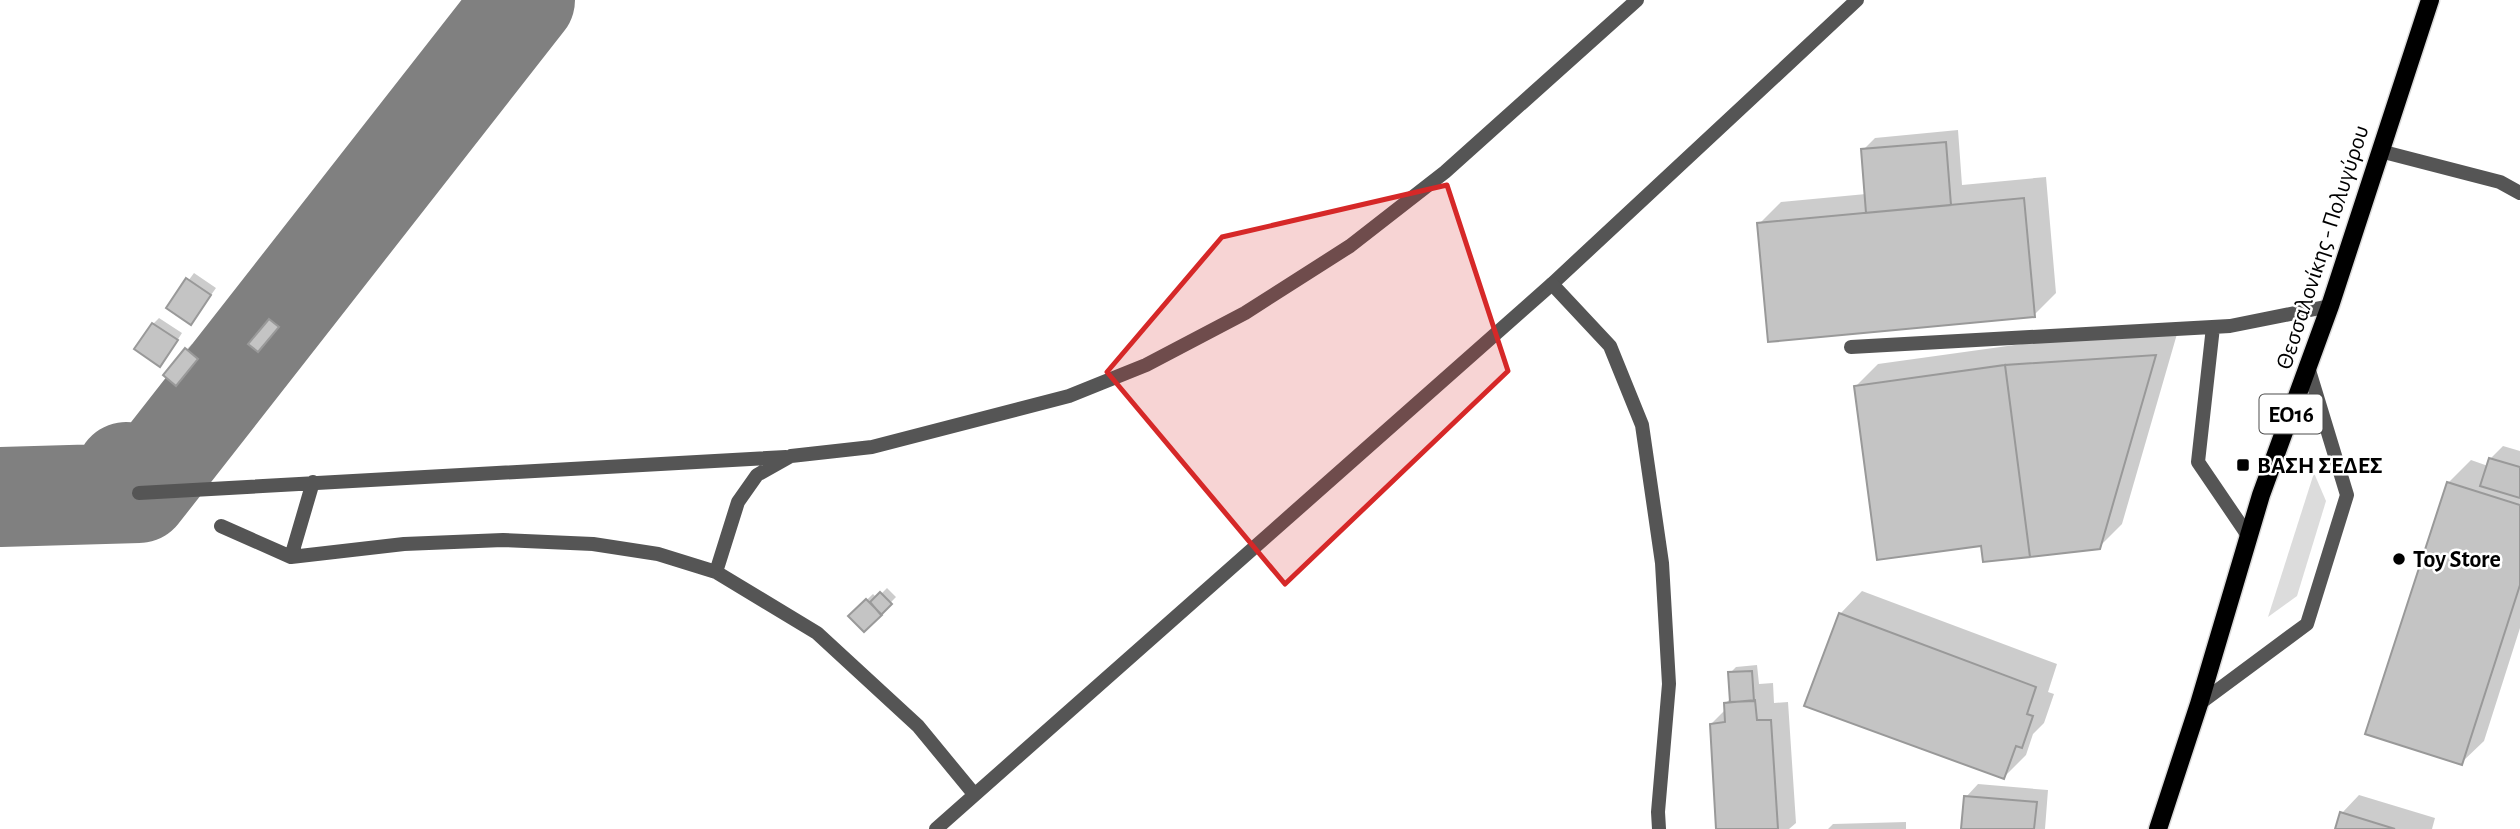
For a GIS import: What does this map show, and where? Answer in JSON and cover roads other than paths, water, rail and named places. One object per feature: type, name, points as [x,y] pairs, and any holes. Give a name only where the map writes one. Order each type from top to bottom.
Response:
[{"type":"main road","name":"Θεσσαλονίκης - Πολυγύρου","points":[[2158,829],[2249,537],[2330,306],[2430,0]]},
{"type":"street","points":[[139,493],[791,457],[872,447],[1069,396],[1146,365],[1232,319],[1350,246],[1446,172],[1637,0]]},
{"type":"street","points":[[936,829],[1552,284],[1857,0]]},
{"type":"street","points":[[2380,151],[2500,181],[2520,193]]},
{"type":"street","points":[[1552,284],[1610,345],[1642,425],[1662,563],[1670,684],[1657,813],[1659,829]]},
{"type":"street","points":[[1851,346],[2213,327],[2330,306]]},
{"type":"street","points":[[2213,327],[2198,463],[2249,537]]},
{"type":"street","points":[[2199,704],[2307,624],[2347,495],[2308,367]]},
{"type":"street","points":[[716,572],[738,502],[757,475],[791,457]]},
{"type":"street","points":[[291,557],[313,482]]},
{"type":"street","points":[[221,526],[291,557],[404,544],[503,540],[606,546],[658,554],[716,572],[817,633],[918,726],[974,794]]},
{"type":"place","name":"ΒΑΣΗ ΣΕΔΕΣ","points":[[2243,465]]},
{"type":"place","name":"Toy Store","points":[[2399,559]]}]
